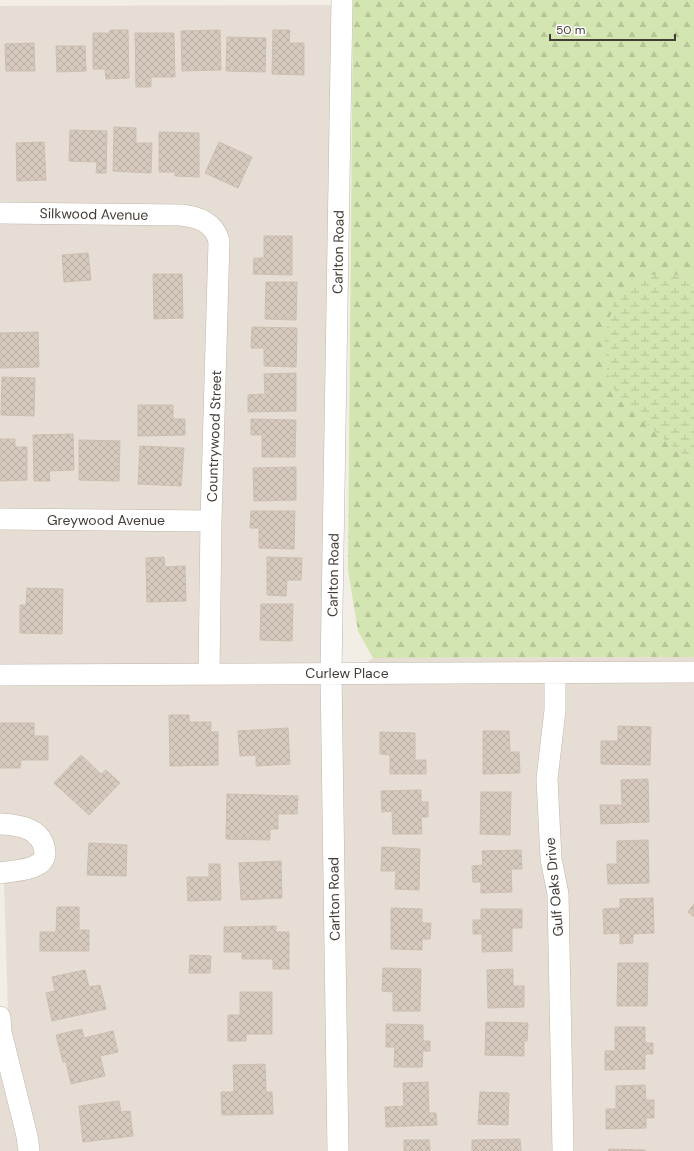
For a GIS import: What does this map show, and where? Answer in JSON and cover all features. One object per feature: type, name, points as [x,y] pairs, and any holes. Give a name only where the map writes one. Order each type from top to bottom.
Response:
[{"type":"street","name":"Carlton Road","points":[[338,1151],[331,673],[342,0]]},
{"type":"street","name":"Silkwood Avenue","points":[[0,213],[187,216]]},
{"type":"street","name":"Countrywood Street","points":[[187,216],[209,224],[216,232],[219,241],[211,521],[209,674]]},
{"type":"street","name":"Greywood Avenue","points":[[0,519],[211,521]]},
{"type":"street","name":"Curlew Place","points":[[0,675],[694,672]]},
{"type":"street","name":"Gulf Oaks Drive","points":[[555,673],[555,710],[547,779],[551,859],[558,894],[563,1151]]},
{"type":"street","points":[[0,824],[25,827],[37,833],[43,843],[45,854],[43,861],[37,866],[0,873]]},
{"type":"street","points":[[0,1017],[1,1032],[27,1136],[29,1151]]},
{"type":"shaded area","points":[[333,5],[323,663],[218,664],[225,231],[0,204],[0,6]]},
{"type":"shaded area","points":[[0,223],[180,225],[201,230],[211,242],[203,511],[0,510]]},
{"type":"shaded area","points":[[0,529],[202,531],[200,664],[0,665]]},
{"type":"shaded area","points":[[694,657],[694,662],[366,663],[373,658]]},
{"type":"shaded area","points":[[694,681],[694,1151],[571,1151],[556,779],[564,682]]},
{"type":"shaded area","points":[[547,682],[548,885],[554,1151],[347,1151],[340,683]]},
{"type":"shaded area","points":[[323,683],[330,1151],[38,1151],[10,1030],[8,1012],[4,883],[6,882],[0,867],[0,684]]},
{"type":"shaded area","points":[[0,1062],[20,1151],[0,1151]]},
{"type":"green space","points":[[353,0],[694,0],[694,286],[675,274],[679,452],[694,460],[694,657],[373,658],[358,631],[348,570]]},
{"type":"green space","points":[[657,274],[675,274],[694,286],[694,460],[679,452],[619,400],[607,372],[605,334],[614,303],[647,276]]},
{"type":"building","points":[[110,30],[128,30],[129,78],[106,79],[105,69],[93,69],[93,33],[110,33]]},
{"type":"building","points":[[220,30],[221,70],[182,71],[181,31]]},
{"type":"building","points":[[273,30],[290,30],[289,43],[304,43],[304,75],[272,74]]},
{"type":"building","points":[[135,33],[174,33],[175,77],[151,77],[151,87],[136,87]]},
{"type":"building","points":[[227,37],[266,38],[265,72],[226,71]]},
{"type":"building","points":[[34,43],[35,71],[6,71],[5,44]]},
{"type":"building","points":[[56,46],[85,46],[86,71],[57,72]]},
{"type":"building","points":[[114,127],[136,128],[136,143],[152,143],[151,173],[113,171]]},
{"type":"building","points":[[70,130],[107,131],[106,173],[96,173],[97,162],[69,161]]},
{"type":"building","points":[[159,132],[199,133],[199,177],[175,176],[175,172],[159,172]]},
{"type":"building","points":[[44,142],[46,180],[17,181],[16,143]]},
{"type":"building","points":[[219,142],[252,157],[238,188],[205,173]]},
{"type":"building","points":[[264,236],[292,236],[292,275],[253,274],[254,258],[264,258]]},
{"type":"building","points":[[88,253],[91,280],[64,282],[62,255]]},
{"type":"building","points":[[153,274],[182,274],[183,318],[154,319]]},
{"type":"building","points":[[266,282],[297,282],[296,320],[265,319]]},
{"type":"building","points":[[252,327],[297,328],[296,367],[264,366],[264,348],[251,348]]},
{"type":"building","points":[[38,332],[39,367],[0,368],[0,333]]},
{"type":"building","points":[[296,373],[296,411],[248,412],[248,395],[265,394],[264,374]]},
{"type":"building","points":[[2,377],[35,378],[34,416],[1,415]]},
{"type":"building","points":[[138,405],[173,405],[173,419],[185,419],[185,435],[138,436]]},
{"type":"building","points":[[251,419],[296,420],[295,457],[262,457],[262,435],[251,435]]},
{"type":"building","points":[[73,434],[74,470],[49,471],[50,481],[34,481],[33,435]]},
{"type":"building","points":[[0,439],[15,439],[15,447],[27,447],[27,480],[0,481]]},
{"type":"building","points":[[79,440],[120,441],[119,481],[79,480]]},
{"type":"building","points":[[140,446],[184,448],[181,486],[138,484]]},
{"type":"building","points":[[296,467],[296,500],[254,501],[253,468]]},
{"type":"building","points":[[251,511],[295,511],[294,549],[259,548],[259,528],[250,528]]},
{"type":"building","points":[[164,557],[165,567],[185,566],[186,601],[147,602],[146,558]]},
{"type":"building","points":[[267,557],[302,558],[301,580],[287,580],[286,596],[267,595]]},
{"type":"building","points":[[27,588],[63,589],[62,634],[20,633],[20,605],[26,605]]},
{"type":"building","points":[[261,604],[293,604],[292,641],[260,640]]},
{"type":"building","points":[[169,715],[189,715],[189,722],[211,722],[211,732],[218,732],[218,765],[170,766]]},
{"type":"building","points":[[0,723],[34,723],[34,736],[48,736],[48,760],[21,760],[20,768],[0,768]]},
{"type":"building","points":[[618,726],[651,727],[650,765],[601,764],[601,741],[618,741]]},
{"type":"building","points":[[288,728],[290,764],[256,766],[256,755],[240,756],[238,731]]},
{"type":"building","points":[[483,731],[509,731],[510,752],[519,752],[520,773],[483,774]]},
{"type":"building","points":[[380,732],[415,733],[415,760],[426,760],[426,774],[390,774],[390,755],[380,754]]},
{"type":"building","points":[[81,755],[101,774],[106,770],[120,783],[89,815],[54,783]]},
{"type":"building","points":[[648,779],[649,822],[601,824],[600,805],[622,805],[621,780]]},
{"type":"building","points":[[421,790],[421,802],[428,802],[428,817],[421,817],[422,834],[393,834],[392,811],[382,812],[381,791]]},
{"type":"building","points":[[481,792],[511,792],[510,835],[480,834]]},
{"type":"building","points":[[227,794],[298,796],[297,814],[278,814],[278,829],[270,829],[270,840],[226,839]]},
{"type":"building","points":[[648,840],[649,883],[608,884],[607,864],[617,864],[617,841]]},
{"type":"building","points":[[89,843],[127,845],[126,876],[87,875]]},
{"type":"building","points":[[382,847],[420,849],[419,890],[395,889],[396,871],[381,871]]},
{"type":"building","points":[[521,850],[522,869],[511,869],[512,892],[481,893],[481,882],[473,882],[472,866],[483,865],[482,851]]},
{"type":"building","points":[[281,861],[282,898],[241,900],[239,863]]},
{"type":"building","points":[[209,864],[220,864],[221,900],[188,901],[187,877],[209,877]]},
{"type":"building","points":[[653,898],[654,933],[633,934],[633,943],[620,944],[620,933],[604,934],[603,909],[620,908],[620,899]]},
{"type":"building","points":[[694,904],[694,917],[688,912]]},
{"type":"building","points":[[57,907],[79,907],[79,930],[89,930],[89,951],[40,951],[40,932],[56,932]]},
{"type":"building","points":[[391,908],[422,909],[422,923],[431,923],[430,939],[422,939],[422,950],[391,949]]},
{"type":"building","points":[[481,909],[522,909],[522,928],[512,928],[512,951],[482,952],[482,934],[473,934],[473,920],[481,920]]},
{"type":"building","points":[[276,926],[276,932],[289,932],[289,969],[273,969],[273,959],[242,959],[242,952],[224,952],[224,927]]},
{"type":"building","points":[[190,955],[211,956],[210,973],[189,973]]},
{"type":"building","points":[[618,963],[648,963],[647,1006],[617,1006]]},
{"type":"building","points":[[383,968],[421,969],[420,1011],[393,1011],[393,992],[382,991]]},
{"type":"building","points":[[513,969],[513,986],[524,986],[524,1007],[488,1008],[487,970]]},
{"type":"building","points":[[85,970],[89,987],[100,985],[106,1009],[52,1021],[46,993],[55,991],[52,977]]},
{"type":"building","points":[[240,992],[272,992],[272,1034],[246,1034],[246,1041],[228,1041],[228,1015],[240,1015]]},
{"type":"building","points":[[486,1022],[528,1023],[527,1041],[524,1041],[524,1056],[485,1055]]},
{"type":"building","points":[[386,1024],[423,1025],[423,1041],[430,1041],[430,1051],[423,1051],[422,1067],[394,1067],[395,1047],[386,1047]]},
{"type":"building","points":[[615,1027],[645,1027],[645,1043],[653,1043],[653,1054],[645,1054],[645,1069],[605,1070],[605,1051],[615,1051]]},
{"type":"building","points":[[82,1029],[84,1038],[113,1031],[118,1052],[100,1056],[105,1076],[71,1084],[66,1062],[63,1062],[56,1035]]},
{"type":"building","points":[[265,1064],[266,1092],[272,1092],[273,1114],[222,1115],[221,1092],[234,1092],[233,1065]]},
{"type":"building","points":[[428,1082],[429,1113],[436,1113],[437,1125],[386,1127],[385,1107],[404,1106],[403,1083]]},
{"type":"building","points":[[645,1085],[646,1100],[654,1100],[654,1118],[646,1118],[646,1128],[606,1129],[606,1109],[616,1109],[616,1086]]},
{"type":"building","points":[[480,1092],[509,1093],[508,1125],[478,1124]]},
{"type":"building","points":[[119,1101],[121,1112],[130,1111],[133,1136],[83,1142],[79,1106]]},
{"type":"building","points":[[520,1139],[521,1151],[472,1151],[472,1140]]},
{"type":"building","points":[[404,1140],[429,1140],[430,1151],[404,1151]]},
{"type":"building","points":[[609,1149],[645,1150],[645,1151],[608,1151]]}]
